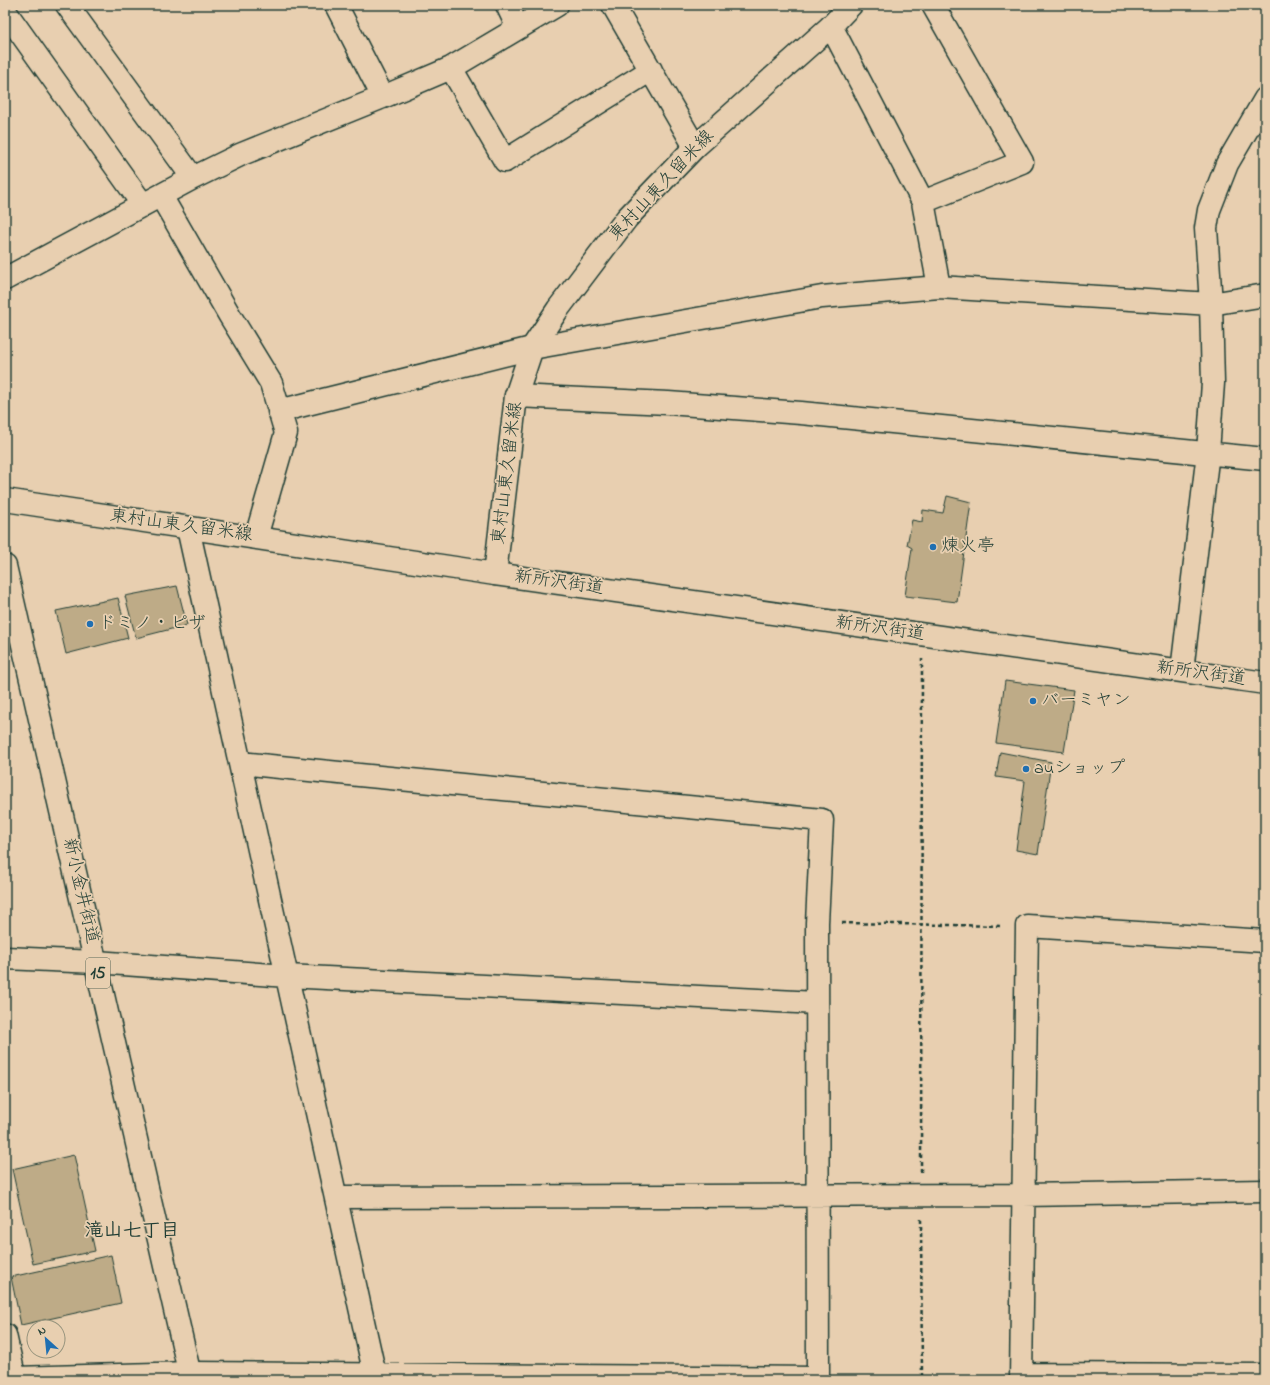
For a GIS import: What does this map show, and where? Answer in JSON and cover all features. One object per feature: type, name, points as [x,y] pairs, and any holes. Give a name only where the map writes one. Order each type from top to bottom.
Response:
[{"type":"street","points":[[67,5],[192,178]]},
{"type":"street","points":[[336,5],[383,97]]},
{"type":"street","points":[[507,5],[518,28]]},
{"type":"street","points":[[5,279],[152,201],[192,178],[242,154],[451,68],[557,5]]},
{"type":"street","points":[[613,5],[695,147]]},
{"type":"street","name":"東村山東久留米線","points":[[5,500],[495,574],[516,396],[532,348],[558,309],[627,218],[695,147],[831,26],[851,5]]},
{"type":"street","points":[[923,202],[1022,162],[933,5]]},
{"type":"street","points":[[5,11],[152,201],[230,316],[271,383],[286,433],[256,537]]},
{"type":"street","points":[[831,26],[923,202],[939,287]]},
{"type":"street","points":[[451,68],[505,161],[650,70]]},
{"type":"street","points":[[1182,670],[1208,452],[1213,383],[1211,304],[1206,228],[1209,210],[1227,164],[1265,99]]},
{"type":"street","points":[[279,411],[532,348],[822,297],[939,287],[1211,304],[1265,296]]},
{"type":"street","points":[[516,396],[668,403],[800,413],[1208,452],[1265,459]]},
{"type":"street","points":[[188,528],[375,1377]]},
{"type":"street","name":"新小金井街道","points":[[5,566],[191,1377]]},
{"type":"street","name":"新所沢街道","points":[[495,574],[922,635],[1182,670],[1265,683]]},
{"type":"street","points":[[5,1335],[15,1379],[375,1377],[818,1379],[817,922],[822,820],[359,776],[240,763]]},
{"type":"street","points":[[1265,941],[1027,926],[1021,1377],[1265,1375]]},
{"type":"street","points":[[5,958],[96,962],[287,976],[817,1003]]},
{"type":"street","points":[[336,1197],[1023,1195],[1265,1191]]},
{"type":"path","points":[[922,635],[922,1380]]},
{"type":"path","points":[[817,922],[1027,926]]},
{"type":"building","points":[[947,496],[971,502],[957,602],[905,596],[912,548],[907,545],[912,520],[922,522],[923,510],[943,513]]},
{"type":"building","points":[[177,586],[187,625],[136,638],[125,596]]},
{"type":"building","points":[[118,598],[128,638],[66,654],[56,611]]},
{"type":"building","points":[[1005,681],[1074,690],[1064,752],[996,743]]},
{"type":"building","points":[[1000,752],[1051,762],[1038,854],[1016,850],[1025,781],[996,777]]},
{"type":"building","points":[[74,1155],[95,1251],[33,1264],[12,1169]]},
{"type":"building","points":[[111,1255],[121,1303],[48,1319],[26,1319],[26,1324],[21,1325],[11,1277]]},
{"type":"place","name":"煉火亭","points":[[933,547]]},
{"type":"place","name":"ドミノ・ピザ","points":[[90,624]]},
{"type":"place","name":"バーミヤン","points":[[1033,701]]},
{"type":"place","name":"auショップ","points":[[1026,769]]},
{"type":"district","name":"滝山七丁目","points":[[132,1231]]}]
